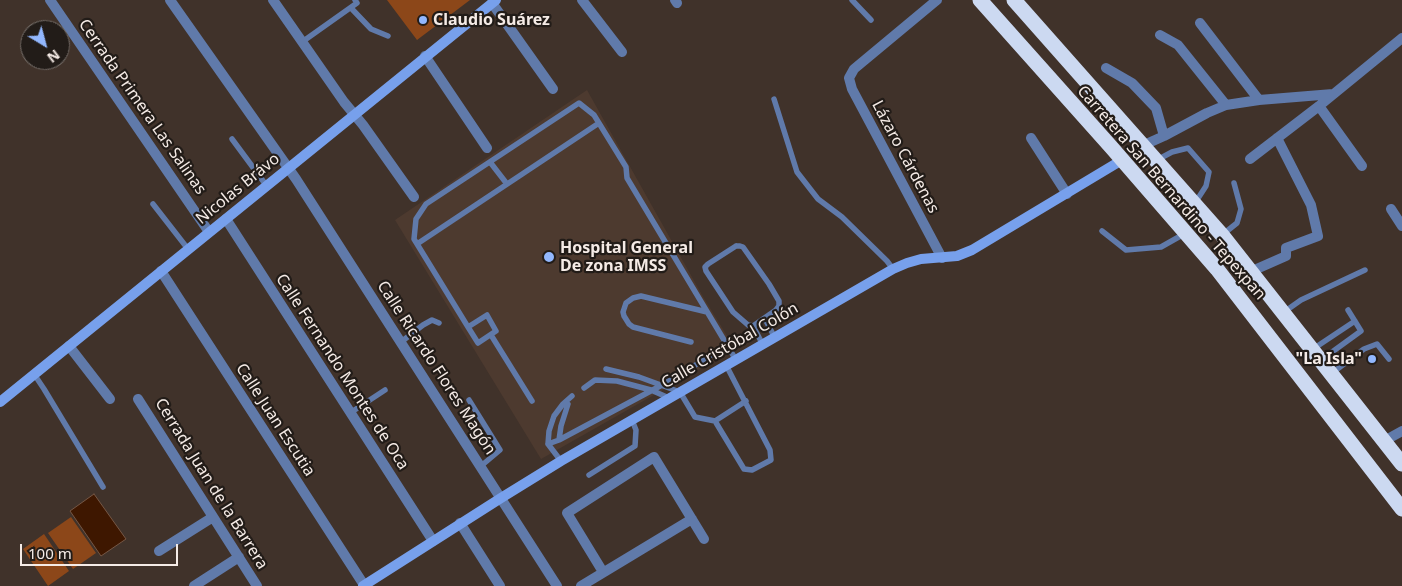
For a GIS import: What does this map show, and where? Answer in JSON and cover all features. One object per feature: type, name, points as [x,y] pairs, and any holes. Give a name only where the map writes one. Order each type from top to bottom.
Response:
[{"type":"highway","name":"Carretera San Bernardino - Tepexpan","points":[[980,0],[1217,269],[1402,510]]},
{"type":"highway","name":"Carretera San Bernardino - Tepexpan","points":[[1014,0],[1222,235],[1402,464]]},
{"type":"street","name":"Cerrada Primera Las Salinas","points":[[50,0],[209,232]]},
{"type":"street","name":"Calle Ricardo Flores Magón","points":[[170,0],[296,179],[557,586]]},
{"type":"street","points":[[273,0],[344,102],[414,197]]},
{"type":"street","points":[[582,0],[622,52]]},
{"type":"street","name":"Lázaro Cárdenas","points":[[938,0],[854,70],[849,78],[852,89],[942,258]]},
{"type":"street","name":"Nicolas Brávo","points":[[0,402],[494,1]]},
{"type":"street","points":[[494,1],[553,89]]},
{"type":"street","points":[[1200,23],[1259,100]]},
{"type":"street","points":[[1160,35],[1178,45],[1226,106]]},
{"type":"street","points":[[1250,160],[1402,38]]},
{"type":"street","points":[[425,56],[487,148]]},
{"type":"street","points":[[1106,68],[1132,83],[1156,108],[1164,136]]},
{"type":"street","points":[[1144,145],[1207,113],[1226,106],[1259,100],[1333,94]]},
{"type":"street","points":[[1319,106],[1362,166]]},
{"type":"street","points":[[1032,138],[1067,194]]},
{"type":"street","points":[[1252,271],[1286,256],[1286,248],[1318,236],[1311,206],[1277,138]]},
{"type":"street","name":"Calle Cristóbal Colón","points":[[368,585],[460,523],[561,461],[894,269],[920,259],[957,256],[972,250],[1122,160]]},
{"type":"street","points":[[1391,209],[1402,226]]},
{"type":"street","name":"Calle Fernando Montes de Oca","points":[[226,219],[432,542]]},
{"type":"street","name":"Calle Juan Escutia","points":[[161,271],[368,585]]},
{"type":"street","points":[[69,346],[110,399]]},
{"type":"street","name":"Cerrada Juan de la Barrera","points":[[138,399],[257,586]]},
{"type":"street","points":[[1384,441],[1402,431]]},
{"type":"street","points":[[603,572],[567,513],[654,457],[704,539]]},
{"type":"street","points":[[159,551],[213,517]]},
{"type":"street","points":[[581,586],[692,519]]},
{"type":"street","points":[[460,523],[500,586]]},
{"type":"street","points":[[194,586],[239,557]]},
{"type":"lane","points":[[302,42],[357,3],[354,0]]},
{"type":"lane","points":[[852,0],[872,20]]},
{"type":"lane","points":[[350,8],[371,29],[388,36]]},
{"type":"lane","points":[[774,99],[798,172],[818,199],[842,218],[888,261],[894,269]]},
{"type":"lane","points":[[468,327],[487,315],[496,331],[478,342],[468,327],[414,239],[416,219],[426,204],[579,103],[594,115],[626,166],[627,178],[727,346],[731,363],[746,401],[770,450],[770,460],[752,470],[744,469],[715,420]]},
{"type":"lane","points":[[417,244],[599,123]]},
{"type":"lane","points":[[232,139],[266,185]]},
{"type":"lane","points":[[1156,160],[1172,152],[1188,148],[1209,172],[1206,186],[1195,203]]},
{"type":"lane","points":[[490,162],[507,184]]},
{"type":"lane","points":[[1222,235],[1237,223],[1241,209],[1234,182]]},
{"type":"lane","points":[[153,204],[188,249]]},
{"type":"lane","points":[[1102,231],[1126,250],[1161,247],[1186,233]]},
{"type":"lane","points":[[736,246],[743,247],[779,301],[779,306],[776,310],[754,326],[748,325],[732,312],[705,267],[736,246]]},
{"type":"lane","points":[[1284,312],[1301,300],[1365,270]]},
{"type":"lane","points":[[691,342],[633,327],[624,316],[626,303],[633,298],[641,296],[707,312]]},
{"type":"lane","points":[[1317,355],[1361,331],[1348,310]]},
{"type":"lane","points":[[765,319],[775,338]]},
{"type":"lane","points":[[401,342],[422,325],[432,320],[440,323]]},
{"type":"lane","points":[[1317,355],[1355,321]]},
{"type":"lane","points":[[754,326],[764,345]]},
{"type":"lane","points":[[491,334],[532,400]]},
{"type":"lane","points":[[1332,373],[1364,349],[1377,344],[1389,359]]},
{"type":"lane","points":[[548,444],[559,440],[662,385],[727,346]]},
{"type":"lane","points":[[606,369],[640,377],[680,392],[695,417],[715,420],[746,401]]},
{"type":"lane","points":[[34,374],[103,487]]},
{"type":"lane","points":[[584,388],[595,380],[617,381],[651,390],[669,398]]},
{"type":"lane","points":[[350,413],[385,390]]},
{"type":"lane","points":[[561,461],[548,444],[549,431],[554,416],[572,396]]},
{"type":"lane","points":[[469,400],[500,450],[481,466]]},
{"type":"lane","points":[[559,440],[568,404]]},
{"type":"lane","points":[[589,476],[635,446],[636,430],[632,420]]},
{"type":"shaded area","name":"Claudio Suárez","points":[[387,0],[470,0],[417,40]]},
{"type":"shaded area","name":"Hospital General De zona IMSS","points":[[587,90],[702,295],[735,349],[541,459],[395,220]]},
{"type":"shaded area","points":[[94,494],[126,539],[101,556],[70,511]]},
{"type":"shaded area","points":[[71,517],[96,553],[73,569],[48,533]]},
{"type":"shaded area","points":[[44,534],[69,571],[48,586],[23,549]]},
{"type":"place","name":"Claudio Suárez","points":[[423,20]]},
{"type":"place","name":"Hospital General De zona IMSS","points":[[549,257]]},
{"type":"place","name":"\"La Isla\"","points":[[1372,359]]}]
